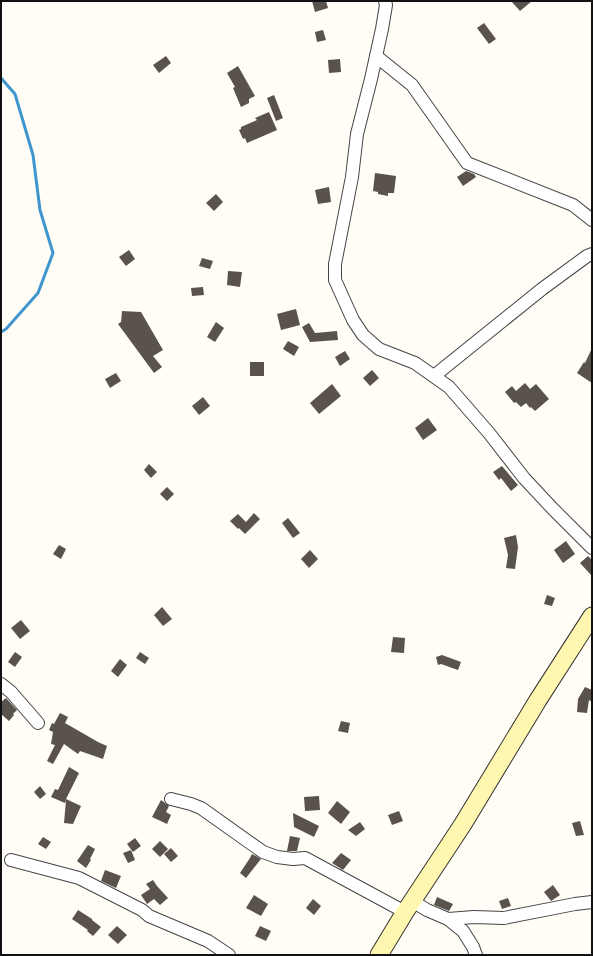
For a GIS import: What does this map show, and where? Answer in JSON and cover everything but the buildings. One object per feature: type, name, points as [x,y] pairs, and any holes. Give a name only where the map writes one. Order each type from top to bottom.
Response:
[{"type":"street","points":[[385,1],[386,5],[382,30],[357,134],[352,177],[335,264],[335,280],[353,320],[363,335],[379,349],[415,363],[449,387],[489,433],[524,478],[592,548]]},
{"type":"street","points":[[376,56],[412,85],[467,163],[573,205],[592,220]]},
{"type":"street","points":[[434,376],[542,288],[586,256],[592,254]]},
{"type":"street","points":[[379,955],[463,824],[538,700],[592,616]]},
{"type":"street","points":[[1,684],[11,692],[38,723]]},
{"type":"street","points":[[171,799],[201,808],[263,852],[277,857],[294,859],[305,858],[409,907],[427,910],[448,919],[463,931],[476,955]]},
{"type":"street","points":[[11,860],[79,878],[142,910],[149,916],[208,941],[229,955]]},
{"type":"street","points":[[448,919],[474,917],[504,918],[592,902]]},
{"type":"waterway","points":[[1,78],[15,94],[33,155],[40,210],[53,253],[38,293],[6,329],[1,332]]}]
